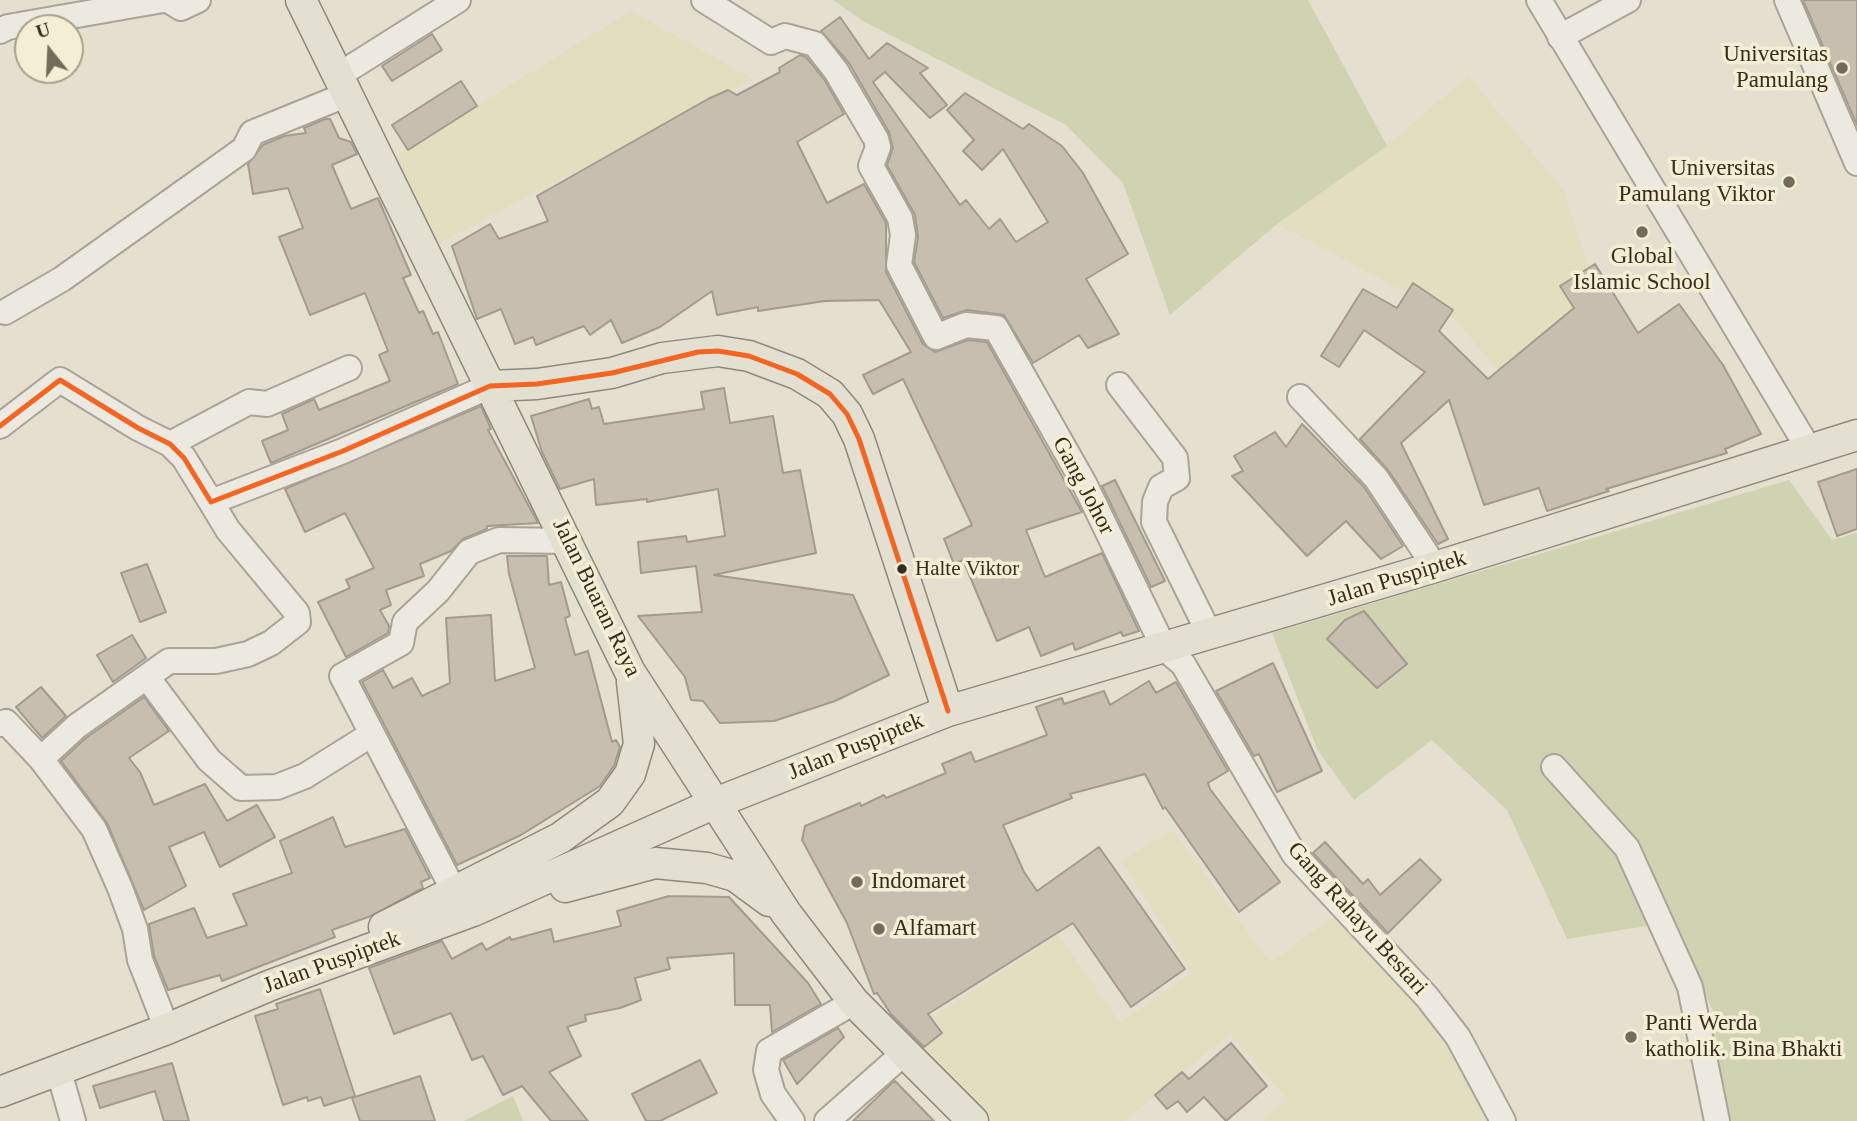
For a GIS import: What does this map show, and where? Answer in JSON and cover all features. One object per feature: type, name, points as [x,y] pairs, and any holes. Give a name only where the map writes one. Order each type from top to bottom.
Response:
[{"type":"main road","name":"Jalan Buaran Raya","points":[[301,0],[631,673],[713,804],[786,913]]},
{"type":"main road","points":[[490,386],[537,384],[612,373],[662,358],[718,351],[749,356],[797,374],[830,394],[847,414],[859,439],[948,711]]},
{"type":"main road","points":[[512,429],[514,410],[537,384]]},
{"type":"main road","name":"Jalan Puspiptek","points":[[0,1092],[167,1029],[463,901],[948,711],[1435,567],[1857,435]]},
{"type":"main road","points":[[463,901],[561,838],[610,802],[630,774],[639,744],[631,673]]},
{"type":"main road","points":[[463,901],[655,863],[707,868],[736,876],[786,913],[854,1002],[903,1054],[973,1121]]},
{"type":"street","points":[[0,31],[8,27],[165,0],[181,8],[198,0]]},
{"type":"street","points":[[5,312],[62,279],[244,149],[252,133],[343,85],[458,0]]},
{"type":"street","name":"Gang Johor","points":[[704,0],[771,42],[785,36],[815,44],[843,80],[876,139],[878,146],[872,166],[900,218],[903,235],[899,265],[936,337],[966,325],[996,328],[1085,485],[1164,648]]},
{"type":"street","points":[[1539,0],[1810,451]]},
{"type":"street","points":[[1560,37],[1628,0]]},
{"type":"street","points":[[1787,0],[1857,163]]},
{"type":"street","points":[[170,444],[249,402],[267,404],[349,368]]},
{"type":"street","points":[[0,426],[60,380],[138,428],[170,444],[184,458],[228,530],[296,613],[298,622],[271,643],[248,654],[216,661],[169,661],[77,726],[41,759]]},
{"type":"street","points":[[1119,385],[1175,458],[1177,478],[1161,487],[1155,502],[1154,522],[1210,635]]},
{"type":"street","points":[[211,502],[342,451],[490,386]]},
{"type":"street","points":[[1300,397],[1376,478],[1435,567]]},
{"type":"street","points":[[463,901],[342,676],[401,643],[405,622],[438,592],[469,552],[499,540],[568,541]]},
{"type":"street","name":"Gang Rahayu Bestari","points":[[1164,648],[1183,664],[1294,853],[1427,997],[1458,1037],[1503,1121]]},
{"type":"street","points":[[147,677],[209,760],[241,788],[276,787],[305,776],[372,734]]},
{"type":"street","points":[[0,724],[6,722],[41,759],[104,846],[135,929],[140,960],[167,1029]]},
{"type":"street","points":[[1555,767],[1627,848],[1690,987],[1717,1121]]},
{"type":"street","points":[[792,1121],[773,1094],[766,1070],[769,1051],[854,1002]]},
{"type":"street","points":[[827,1121],[903,1054]]},
{"type":"street","points":[[58,1068],[73,1121]]},
{"type":"shaded area","points":[[631,11],[753,79],[417,254],[375,169]]},
{"type":"shaded area","points":[[1468,76],[1563,189],[1589,269],[1564,288],[1601,368],[1523,400],[1453,317],[1277,224],[1387,146]]},
{"type":"shaded area","points":[[1173,830],[1270,963],[1339,912],[1449,1045],[1488,1121],[1264,1121],[1287,1099],[1230,1034],[1124,1121],[993,1121],[907,1034],[1059,935],[1120,1023],[1192,973],[1122,861]]},
{"type":"green space","points":[[833,0],[1308,0],[1387,146],[1277,224],[1170,315],[1123,183],[1066,125],[863,21]]},
{"type":"green space","points":[[1789,480],[1832,540],[1857,533],[1857,1121],[1706,1121],[1715,1015],[1670,922],[1567,939],[1507,810],[1432,740],[1354,800],[1318,751],[1272,633]]},
{"type":"green space","points":[[513,1096],[523,1121],[464,1121]]},
{"type":"building","name":"Universitas Pamulang","points":[[1803,0],[1857,0],[1857,125]]},
{"type":"building","points":[[840,17],[869,59],[887,43],[928,68],[920,73],[947,105],[930,118],[885,72],[873,82],[960,205],[966,200],[989,229],[1000,219],[1016,242],[1048,222],[1003,149],[982,170],[963,151],[974,140],[947,110],[965,93],[1023,129],[1029,124],[1062,146],[1083,173],[1128,254],[1086,279],[1119,334],[1088,348],[1079,335],[1033,363],[1004,315],[967,310],[943,318],[914,262],[918,237],[915,215],[887,165],[893,148],[889,132],[849,63],[821,31]]},
{"type":"building","points":[[432,34],[442,50],[392,81],[382,66]]},
{"type":"building","points":[[800,55],[806,57],[824,79],[844,114],[797,142],[827,203],[864,184],[886,223],[886,272],[923,344],[935,352],[968,340],[987,342],[1082,512],[1026,530],[1045,577],[1102,553],[1139,631],[1123,636],[1121,632],[1075,650],[1073,643],[1041,656],[1029,627],[997,641],[963,560],[954,564],[944,539],[972,525],[903,379],[873,394],[863,375],[911,352],[879,300],[825,301],[758,311],[758,307],[717,315],[712,291],[660,327],[622,343],[611,320],[590,335],[584,326],[536,345],[533,337],[515,344],[501,309],[477,319],[452,246],[490,224],[499,239],[548,221],[537,196],[708,99],[728,90],[737,95],[780,72],[779,68]]},
{"type":"building","points":[[461,81],[477,106],[408,150],[392,125]]},
{"type":"building","points":[[330,119],[339,138],[351,142],[357,154],[332,165],[351,209],[378,198],[411,275],[403,278],[419,313],[423,311],[433,334],[438,332],[458,384],[271,463],[262,441],[288,430],[282,414],[314,399],[319,410],[390,381],[379,355],[388,351],[365,293],[310,315],[279,237],[303,228],[288,188],[253,194],[248,164],[263,145],[284,136],[306,133],[304,128]]},
{"type":"building","points":[[1595,264],[1638,333],[1679,304],[1723,365],[1761,434],[1725,449],[1727,453],[1606,489],[1609,491],[1547,511],[1539,488],[1484,505],[1449,400],[1401,443],[1448,539],[1438,544],[1388,470],[1360,439],[1425,372],[1364,330],[1339,367],[1321,356],[1363,289],[1397,308],[1413,283],[1453,310],[1439,331],[1488,379],[1574,308],[1560,286]]},
{"type":"building","points":[[724,388],[730,423],[773,416],[783,473],[800,470],[816,553],[714,575],[853,595],[889,675],[835,701],[774,721],[720,723],[703,701],[691,700],[685,677],[638,616],[702,612],[696,566],[641,573],[638,542],[686,536],[687,542],[725,536],[718,489],[647,502],[647,499],[596,505],[594,479],[560,489],[542,452],[531,416],[589,399],[592,409],[599,407],[604,424],[704,409],[701,392]]},
{"type":"building","points":[[481,406],[491,429],[488,430],[538,523],[487,526],[487,529],[463,539],[451,551],[420,564],[424,576],[386,590],[391,605],[380,610],[389,626],[388,633],[346,657],[318,602],[350,588],[346,580],[374,568],[345,513],[305,532],[285,489]]},
{"type":"building","points":[[1302,424],[1364,487],[1403,546],[1381,559],[1346,521],[1307,556],[1232,476],[1243,471],[1234,456],[1275,432],[1286,447]]},
{"type":"building","points":[[1857,469],[1857,529],[1837,536],[1818,482]]},
{"type":"building","points":[[1115,480],[1165,581],[1151,587],[1102,486]]},
{"type":"building","points":[[507,556],[547,556],[549,585],[561,582],[570,616],[565,618],[575,655],[588,651],[612,742],[616,740],[620,747],[614,766],[600,786],[521,835],[457,865],[362,682],[383,670],[393,688],[412,678],[422,696],[450,683],[446,618],[491,615],[495,681],[535,668],[509,574]]},
{"type":"building","points":[[147,564],[166,612],[140,622],[121,573]]},
{"type":"building","points":[[1364,611],[1407,664],[1377,688],[1327,639],[1345,620]]},
{"type":"building","points":[[132,635],[146,658],[113,682],[97,655]]},
{"type":"building","points":[[1273,663],[1322,771],[1277,792],[1259,754],[1254,756],[1216,691]]},
{"type":"building","points":[[1149,681],[1156,693],[1176,682],[1228,771],[1208,783],[1210,789],[1280,882],[1239,912],[1165,807],[1163,809],[1145,774],[1070,794],[1072,798],[1003,825],[1024,872],[1037,891],[1099,847],[1185,969],[1131,1007],[1073,923],[928,1014],[942,1033],[924,1047],[891,1014],[877,993],[874,994],[847,923],[802,840],[805,826],[860,803],[861,806],[884,795],[886,798],[946,773],[942,764],[971,752],[975,762],[1047,735],[1036,707],[1062,698],[1064,704],[1104,691],[1110,705]]},
{"type":"building","points":[[41,687],[66,716],[42,738],[16,707]]},
{"type":"building","points":[[144,697],[169,731],[129,758],[140,772],[154,805],[205,784],[227,821],[257,805],[275,837],[220,867],[204,832],[169,847],[186,886],[144,910],[107,823],[61,761],[86,738]]},
{"type":"building","points":[[333,817],[345,847],[405,829],[430,878],[421,882],[423,888],[371,916],[332,930],[335,937],[222,981],[220,975],[168,990],[154,956],[149,924],[194,908],[207,938],[247,925],[233,894],[292,873],[280,841]]},
{"type":"building","points":[[1325,842],[1363,884],[1368,879],[1380,895],[1420,859],[1441,880],[1388,933],[1313,853]]},
{"type":"building","points":[[669,896],[729,897],[808,983],[821,1004],[772,1032],[770,1005],[735,1005],[734,953],[667,958],[670,969],[635,978],[641,1000],[620,1008],[585,1015],[586,1021],[567,1027],[581,1056],[549,1072],[588,1121],[551,1121],[522,1086],[503,1095],[483,1056],[472,1060],[451,1013],[394,1034],[369,968],[442,941],[452,959],[482,943],[486,950],[510,937],[511,940],[551,929],[554,942],[621,926],[617,911]]},
{"type":"building","points":[[320,989],[355,1096],[324,1106],[321,1097],[308,1101],[307,1097],[283,1105],[255,1016],[278,1009],[276,1004]]},
{"type":"building","points":[[838,1028],[844,1037],[797,1084],[783,1060]]},
{"type":"building","points":[[1231,1043],[1267,1086],[1226,1121],[1204,1097],[1187,1112],[1178,1101],[1167,1109],[1155,1095],[1182,1072],[1189,1079]]},
{"type":"building","points":[[700,1060],[717,1093],[660,1121],[646,1121],[632,1094]]},
{"type":"building","points":[[172,1063],[189,1121],[164,1121],[155,1091],[100,1108],[93,1086]]},
{"type":"building","points":[[420,1076],[435,1121],[360,1121],[352,1098]]},
{"type":"building","points":[[895,1081],[934,1121],[853,1121],[891,1084]]},
{"type":"transit line","points":[[0,426],[60,380],[138,428],[170,444],[184,458],[211,502],[343,451],[490,386],[537,384],[612,373],[698,352],[718,351],[749,356],[797,374],[830,394],[847,414],[859,439],[948,711]]},
{"type":"place","name":"Universitas Pamulang","points":[[1842,68]]},
{"type":"place","name":"Universitas Pamulang Viktor","points":[[1789,182]]},
{"type":"place","name":"Global Islamic School","points":[[1642,232]]},
{"type":"place","name":"Halte Viktor","points":[[902,569]]},
{"type":"place","name":"Indomaret","points":[[857,882]]},
{"type":"place","name":"Alfamart","points":[[879,929]]},
{"type":"place","name":"Panti Werda katholik. Bina Bhakti","points":[[1631,1037]]}]
